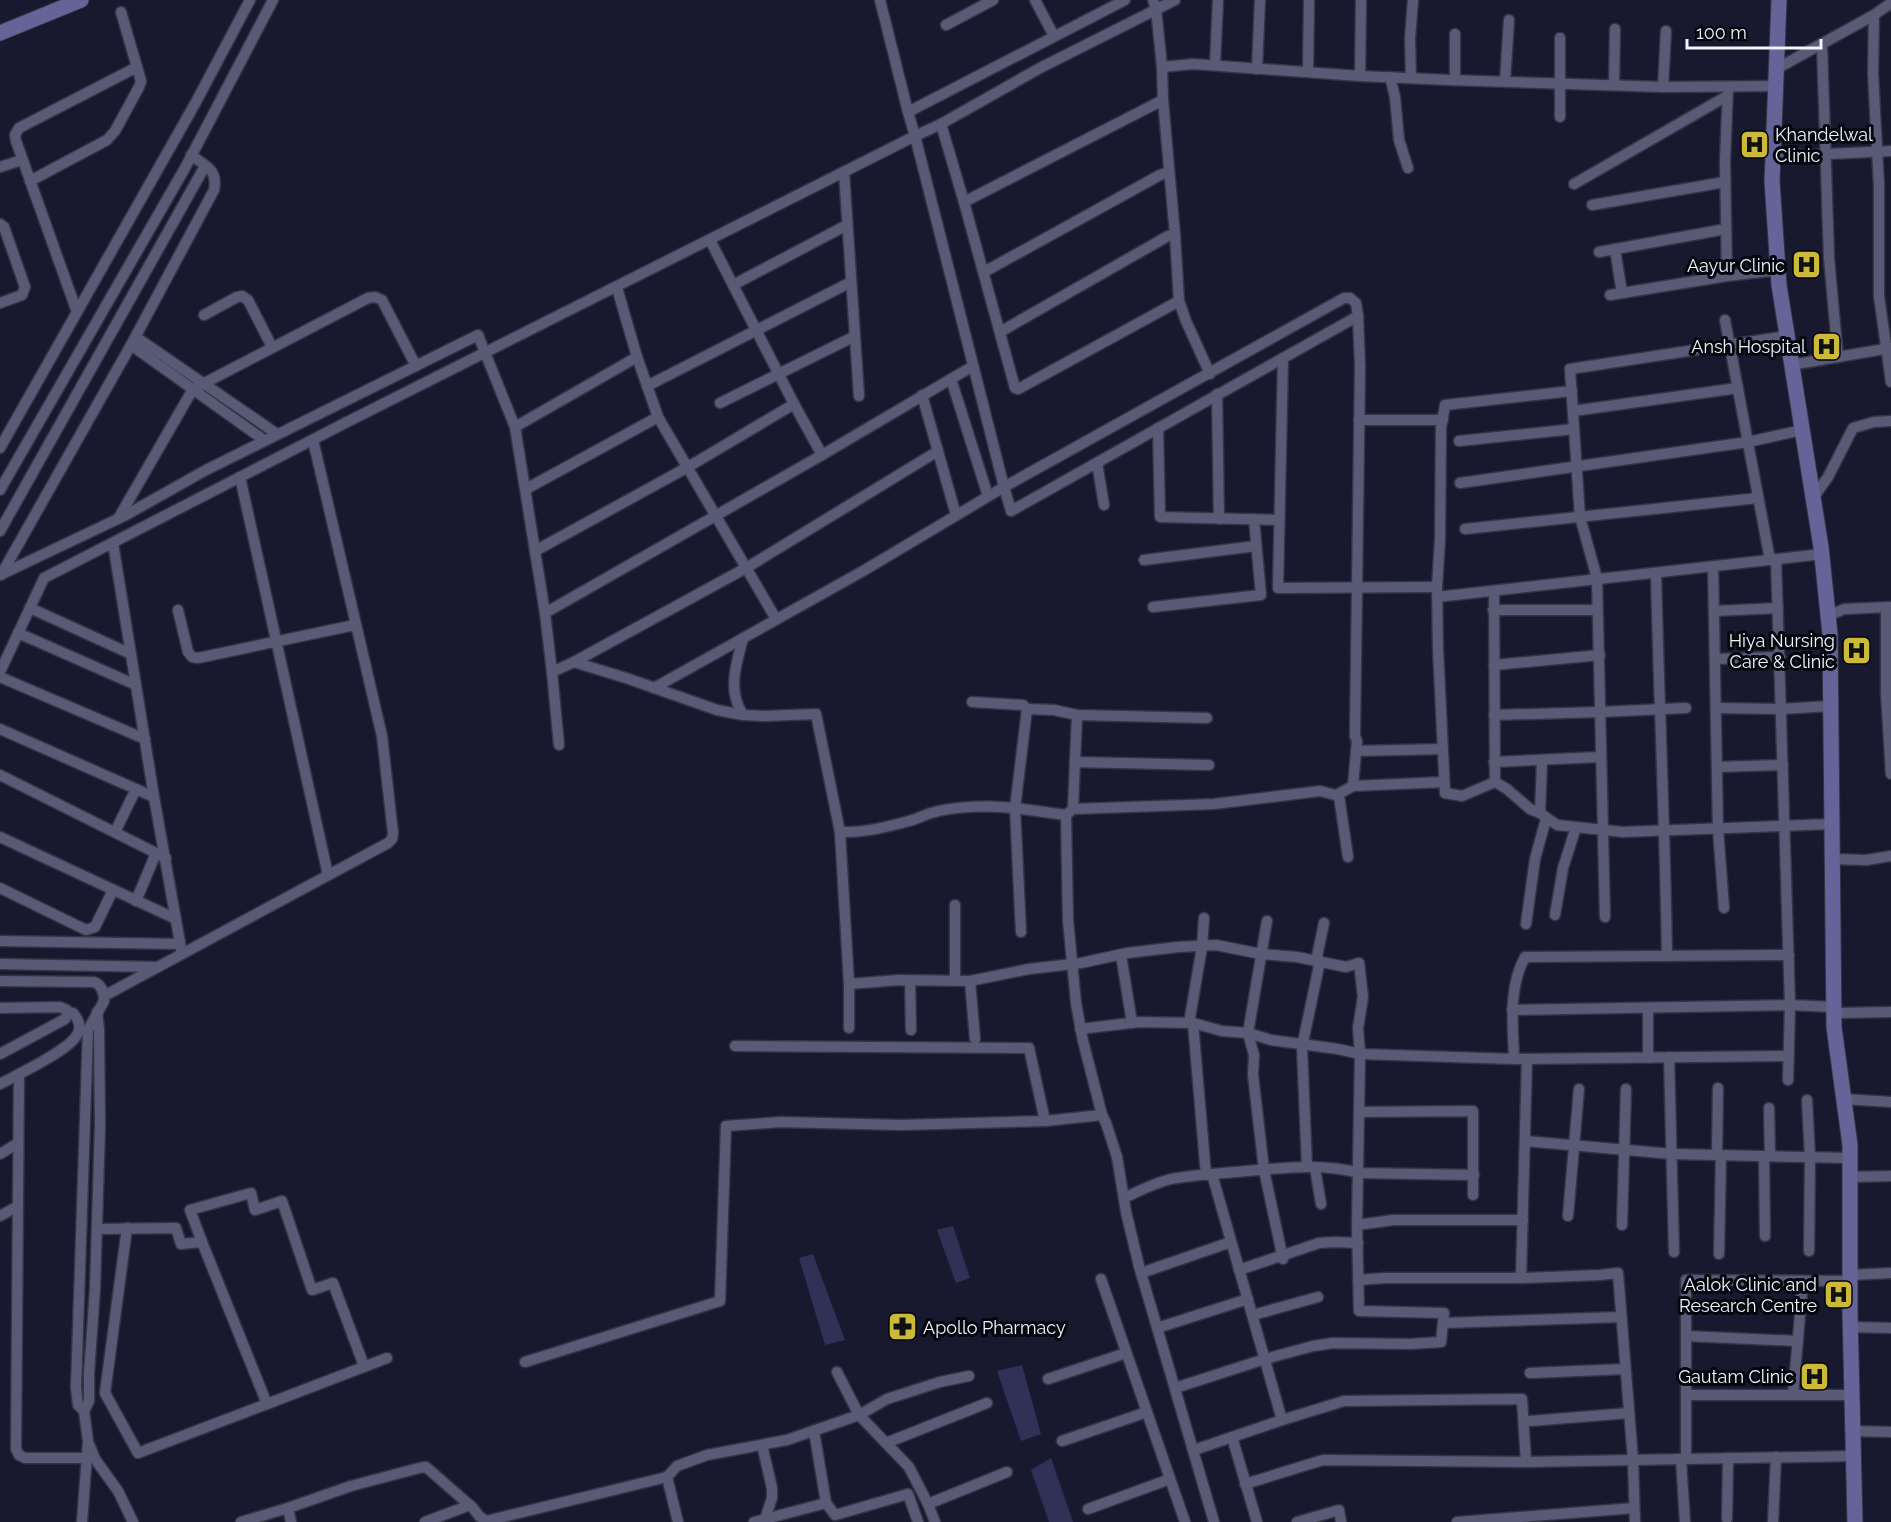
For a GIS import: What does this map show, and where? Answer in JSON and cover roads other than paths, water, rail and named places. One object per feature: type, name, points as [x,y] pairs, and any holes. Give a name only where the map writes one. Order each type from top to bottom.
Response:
[{"type":"street","points":[[0,33],[81,0]]},
{"type":"street","points":[[0,448],[196,102],[250,0]]},
{"type":"street","points":[[0,490],[191,155],[273,0]]},
{"type":"street","points":[[880,0],[1011,511],[1358,316]]},
{"type":"street","points":[[946,25],[993,0]]},
{"type":"street","points":[[1035,0],[1054,36]]},
{"type":"street","points":[[908,112],[1125,0]]},
{"type":"street","points":[[0,672],[44,578],[279,457],[941,124],[1155,5],[1175,0]]},
{"type":"street","points":[[1215,66],[1218,0]]},
{"type":"street","points":[[1257,69],[1260,0]]},
{"type":"street","points":[[1308,71],[1309,0]]},
{"type":"street","points":[[1360,76],[1361,0]]},
{"type":"street","points":[[1411,78],[1410,39],[1413,0]]},
{"type":"street","points":[[1779,0],[1772,181],[1778,270],[1822,554],[1828,616],[1834,1027],[1850,1145],[1850,1327],[1855,1522]]},
{"type":"street","points":[[1776,69],[1822,45],[1891,3]]},
{"type":"street","points":[[1155,5],[1162,68],[1179,301],[1210,374]]},
{"type":"street","points":[[30,180],[107,140],[115,131],[140,87],[141,81],[121,12]]},
{"type":"street","points":[[1874,15],[1873,73],[1877,152],[1879,296],[1889,348],[1891,382]]},
{"type":"street","points":[[1505,81],[1509,20]]},
{"type":"street","points":[[1614,85],[1615,29]]},
{"type":"street","points":[[1663,87],[1666,31]]},
{"type":"street","points":[[1455,34],[1455,80]]},
{"type":"street","points":[[1560,38],[1560,117]]},
{"type":"street","points":[[1822,45],[1828,258],[1838,357]]},
{"type":"street","points":[[1162,68],[1193,64],[1360,76],[1663,87],[1728,92],[1776,86]]},
{"type":"street","points":[[77,312],[15,135],[19,128],[137,67]]},
{"type":"street","points":[[1390,77],[1395,97],[1399,140],[1408,168]]},
{"type":"street","points":[[1727,276],[1725,182],[1728,92]]},
{"type":"street","points":[[1574,184],[1728,92]]},
{"type":"street","points":[[964,202],[1163,100]]},
{"type":"street","points":[[941,124],[1015,387],[1022,389],[1179,301]]},
{"type":"street","points":[[1774,153],[1826,154],[1891,151]]},
{"type":"street","points":[[0,575],[134,341],[214,190],[216,180],[213,172],[191,155]]},
{"type":"street","points":[[0,167],[22,160]]},
{"type":"street","points":[[0,531],[205,166]]},
{"type":"street","points":[[844,172],[859,396]]},
{"type":"street","points":[[984,272],[1160,174],[1169,172]]},
{"type":"street","points":[[1592,205],[1725,182]]},
{"type":"street","points":[[0,224],[4,227],[25,287],[22,295],[0,303]]},
{"type":"street","points":[[733,285],[848,225]]},
{"type":"street","points":[[1599,252],[1726,229]]},
{"type":"street","points":[[1000,332],[1168,236],[1175,235]]},
{"type":"street","points":[[710,240],[822,455]]},
{"type":"street","points":[[1615,249],[1622,293]]},
{"type":"street","points":[[1610,295],[1778,270]]},
{"type":"street","points":[[648,386],[851,282]]},
{"type":"street","points":[[617,288],[637,357],[658,417],[776,619]]},
{"type":"street","points":[[204,315],[242,296],[248,300],[272,347]]},
{"type":"street","points":[[118,519],[198,386],[272,347],[368,298],[375,297],[381,300],[416,366]]},
{"type":"street","points":[[654,688],[863,571],[1004,487],[1344,298],[1350,298],[1356,303],[1358,316],[1359,420],[1356,751],[1353,786]]},
{"type":"street","points":[[1725,320],[1758,498],[1773,560],[1778,608],[1790,1005],[1788,1080]]},
{"type":"street","points":[[0,575],[118,519],[206,470],[478,335],[515,427],[545,613],[559,745]]},
{"type":"street","points":[[720,403],[855,336]]},
{"type":"street","points":[[1605,917],[1597,578],[1580,517],[1570,369],[1787,336]]},
{"type":"street","points":[[134,341],[271,437],[279,457]]},
{"type":"street","points":[[1791,365],[1889,348]]},
{"type":"street","points":[[515,427],[637,357]]},
{"type":"street","points":[[1283,358],[1278,588],[1494,591],[1822,554]]},
{"type":"street","points":[[545,613],[973,366]]},
{"type":"street","points":[[951,379],[988,496]]},
{"type":"street","points":[[1573,411],[1738,388]]},
{"type":"street","points":[[1495,782],[1462,796],[1445,793],[1437,592],[1445,405],[1572,391]]},
{"type":"street","points":[[1217,394],[1219,519]]},
{"type":"street","points":[[922,396],[956,515]]},
{"type":"street","points":[[535,550],[688,467],[794,404]]},
{"type":"street","points":[[526,489],[658,417]]},
{"type":"street","points":[[1359,420],[1443,420]]},
{"type":"street","points":[[1813,498],[1828,477],[1852,428],[1891,420]]},
{"type":"street","points":[[1158,428],[1160,518],[1279,520]]},
{"type":"street","points":[[1459,441],[1574,429]]},
{"type":"street","points":[[1460,483],[1748,442],[1802,430]]},
{"type":"street","points":[[104,996],[158,967],[181,949],[328,876],[392,839],[381,736],[313,440]]},
{"type":"street","points":[[552,672],[746,568],[938,451]]},
{"type":"street","points":[[1097,463],[1104,505]]},
{"type":"street","points":[[240,477],[328,876]]},
{"type":"street","points":[[1465,529],[1758,498]]},
{"type":"street","points":[[1153,608],[1261,595],[1254,519]]},
{"type":"street","points":[[113,543],[154,796],[161,855],[181,949]]},
{"type":"street","points":[[1144,560],[1256,546]]},
{"type":"street","points":[[1713,566],[1718,829],[1724,908]]},
{"type":"street","points":[[1656,573],[1667,956]]},
{"type":"street","points":[[1494,591],[1495,782]]},
{"type":"street","points":[[30,608],[131,654]]},
{"type":"street","points":[[1714,610],[1778,608]]},
{"type":"street","points":[[1828,616],[1844,609],[1888,608],[1886,693],[1891,774]]},
{"type":"street","points":[[178,610],[188,652],[192,657],[198,658],[355,626]]},
{"type":"street","points":[[1493,610],[1597,610]]},
{"type":"street","points":[[18,633],[136,685]]},
{"type":"street","points":[[742,638],[733,682],[737,706],[743,716]]},
{"type":"street","points":[[1494,665],[1600,655]]},
{"type":"street","points":[[1715,659],[1780,657]]},
{"type":"street","points":[[574,662],[717,710],[743,716],[816,714],[840,832],[849,984],[849,1028]]},
{"type":"street","points":[[0,677],[145,739]]},
{"type":"street","points":[[972,702],[1023,705],[1027,709],[1077,715],[1207,718]]},
{"type":"street","points":[[1716,708],[1782,709],[1830,706]]},
{"type":"street","points":[[1494,715],[1686,708]]},
{"type":"street","points":[[1021,932],[1015,808],[1027,709]]},
{"type":"street","points":[[1077,715],[1070,812],[1068,920],[1071,964],[1080,1029],[1101,1114],[1117,1157],[1141,1273],[1214,1522]]},
{"type":"street","points":[[0,729],[154,796]]},
{"type":"street","points":[[1356,751],[1442,749]]},
{"type":"street","points":[[1494,762],[1600,757]]},
{"type":"street","points":[[1526,924],[1543,816],[1542,761]]},
{"type":"street","points":[[1075,762],[1209,765]]},
{"type":"street","points":[[1717,767],[1783,765]]},
{"type":"street","points":[[0,775],[161,855]]},
{"type":"street","points":[[1348,857],[1340,793],[1353,786],[1444,782]]},
{"type":"street","points":[[1495,782],[1557,825],[1623,832],[1832,824]]},
{"type":"street","points":[[115,832],[136,789]]},
{"type":"street","points":[[840,832],[890,826],[932,812],[953,809],[983,807],[1070,812],[1214,804],[1320,790],[1339,796]]},
{"type":"street","points":[[1555,915],[1563,868],[1576,827]]},
{"type":"street","points":[[0,837],[176,919]]},
{"type":"street","points":[[136,901],[161,855]]},
{"type":"street","points":[[1832,859],[1866,860],[1891,856]]},
{"type":"street","points":[[0,888],[86,930],[95,927],[113,890]]},
{"type":"street","points":[[955,905],[955,980]]},
{"type":"street","points":[[1204,918],[1191,1023],[1209,1174],[1248,1299],[1282,1420]]},
{"type":"street","points":[[1266,921],[1248,1033],[1254,1054],[1253,1075],[1264,1170],[1282,1257]]},
{"type":"street","points":[[1321,1204],[1311,1168],[1302,1044],[1324,922]]},
{"type":"street","points":[[0,941],[181,949]]},
{"type":"street","points":[[849,984],[899,980],[970,981],[1029,969],[1121,955],[1178,947],[1216,945],[1346,967],[1359,963],[1363,997],[1358,1028],[1360,1054],[1357,1225],[1359,1311],[1444,1313],[1441,1342],[1334,1343],[1265,1359],[1175,1388]]},
{"type":"street","points":[[1121,955],[1132,1023]]},
{"type":"street","points":[[1514,1059],[1512,1010],[1518,969],[1525,957],[1788,955]]},
{"type":"street","points":[[0,964],[158,967]]},
{"type":"street","points":[[0,981],[94,982],[101,986],[104,996],[104,1001],[88,1030],[76,1388],[78,1405],[84,1411]]},
{"type":"street","points":[[910,981],[911,1030]]},
{"type":"street","points":[[970,981],[975,1039]]},
{"type":"street","points":[[1512,1010],[1790,1005],[1834,1010],[1891,1012]]},
{"type":"street","points":[[0,1008],[60,1007],[71,1013],[80,1024],[79,1032],[74,1040],[0,1084]]},
{"type":"street","points":[[1648,1008],[1648,1058]]},
{"type":"street","points":[[0,1054],[65,1019],[71,1013],[97,1012]]},
{"type":"street","points":[[97,1012],[100,1126],[97,1229],[89,1401],[84,1411],[88,1441],[95,1459],[118,1491],[132,1522]]},
{"type":"street","points":[[1080,1029],[1132,1023],[1191,1023],[1248,1033],[1271,1040],[1360,1054],[1514,1059],[1788,1056]]},
{"type":"street","points":[[735,1046],[1029,1048],[1045,1121]]},
{"type":"street","points":[[1670,1057],[1674,1252]]},
{"type":"street","points":[[1521,1278],[1527,1059]]},
{"type":"street","points":[[19,1074],[16,1449],[19,1455],[25,1458],[86,1458]]},
{"type":"street","points":[[1718,1088],[1719,1254]]},
{"type":"street","points":[[1568,1216],[1579,1089]]},
{"type":"street","points":[[1622,1225],[1626,1089]]},
{"type":"street","points":[[1844,1099],[1891,1102]]},
{"type":"street","points":[[1807,1100],[1810,1157],[1809,1251]]},
{"type":"street","points":[[1765,1236],[1769,1108]]},
{"type":"street","points":[[1360,1112],[1473,1111],[1473,1195]]},
{"type":"street","points":[[525,1362],[720,1301],[726,1126],[781,1122],[902,1125],[1045,1121],[1101,1114]]},
{"type":"street","points":[[1525,1141],[1672,1154],[1850,1158]]},
{"type":"street","points":[[0,1154],[18,1143]]},
{"type":"street","points":[[1124,1198],[1171,1179],[1264,1170],[1347,1169],[1359,1173],[1474,1176]]},
{"type":"street","points":[[1850,1177],[1891,1176]]},
{"type":"street","points":[[267,1404],[190,1210],[251,1192],[255,1210],[282,1201],[312,1290],[333,1283],[364,1366]]},
{"type":"street","points":[[0,1216],[18,1206]]},
{"type":"street","points":[[1357,1225],[1393,1220],[1523,1220]]},
{"type":"street","points":[[127,1228],[105,1394],[138,1453],[387,1358]]},
{"type":"street","points":[[97,1229],[176,1228],[181,1244],[202,1242]]},
{"type":"street","points":[[1141,1273],[1231,1242]]},
{"type":"street","points":[[1239,1270],[1319,1243],[1358,1244]]},
{"type":"street","points":[[1358,1280],[1521,1278],[1618,1273],[1635,1522]]},
{"type":"street","points":[[1685,1522],[1686,1280],[1803,1281],[1891,1274]]},
{"type":"street","points":[[1101,1279],[1185,1522]]},
{"type":"street","points":[[1793,1395],[1803,1281]]},
{"type":"street","points":[[1253,1316],[1318,1297]]},
{"type":"street","points":[[1156,1328],[1248,1299]]},
{"type":"street","points":[[1443,1323],[1621,1317]]},
{"type":"street","points":[[1850,1327],[1891,1328]]},
{"type":"street","points":[[1686,1336],[1798,1341]]},
{"type":"street","points":[[1048,1379],[1126,1353]]},
{"type":"street","points":[[1530,1373],[1625,1369]]},
{"type":"street","points":[[837,1372],[858,1415],[909,1467],[928,1504],[933,1520]]},
{"type":"street","points":[[241,1522],[351,1486],[426,1467],[470,1505],[479,1516],[486,1521],[496,1520],[667,1477],[677,1466],[707,1455],[787,1440],[858,1415],[887,1400],[940,1382],[969,1376]]},
{"type":"street","points":[[1686,1395],[1852,1395]]},
{"type":"street","points":[[1194,1450],[1344,1401],[1522,1399],[1526,1462]]},
{"type":"street","points":[[886,1443],[987,1403]]},
{"type":"street","points":[[1062,1441],[1147,1412]]},
{"type":"street","points":[[1530,1421],[1629,1413]]},
{"type":"street","points":[[814,1431],[826,1503],[835,1515],[908,1494],[917,1483]]},
{"type":"street","points":[[1852,1431],[1891,1432]]},
{"type":"street","points":[[1232,1437],[1257,1522]]},
{"type":"street","points":[[82,1522],[88,1441]]},
{"type":"street","points":[[762,1445],[772,1488],[772,1498],[765,1519]]},
{"type":"street","points":[[1245,1484],[1258,1482],[1323,1460],[1526,1462],[1853,1456]]},
{"type":"street","points":[[1773,1522],[1776,1457]]},
{"type":"street","points":[[1727,1519],[1728,1458]]},
{"type":"street","points":[[928,1504],[1007,1472]]},
{"type":"street","points":[[667,1477],[678,1522]]},
{"type":"street","points":[[1088,1509],[1170,1479]]},
{"type":"street","points":[[908,1494],[918,1522]]},
{"type":"street","points":[[754,1522],[826,1503]]},
{"type":"street","points":[[425,1522],[470,1505]]},
{"type":"street","points":[[288,1508],[291,1522]]},
{"type":"street","points":[[1457,1522],[1566,1518],[1634,1508]]},
{"type":"street","points":[[1297,1522],[1339,1510],[1341,1522]]},
{"type":"place","name":"Khandelwal Clinic","points":[[1754,144]]},
{"type":"place","name":"Aayur Clinic","points":[[1806,265]]},
{"type":"place","name":"Ansh Hospital","points":[[1827,346]]},
{"type":"place","name":"Hiya Nursing Care & Clinic","points":[[1856,650]]},
{"type":"place","name":"Aalok Clinic and Research Centre","points":[[1838,1294]]},
{"type":"place","name":"Apollo Pharmacy","points":[[902,1327]]},
{"type":"place","name":"Gautam Clinic","points":[[1815,1376]]}]
